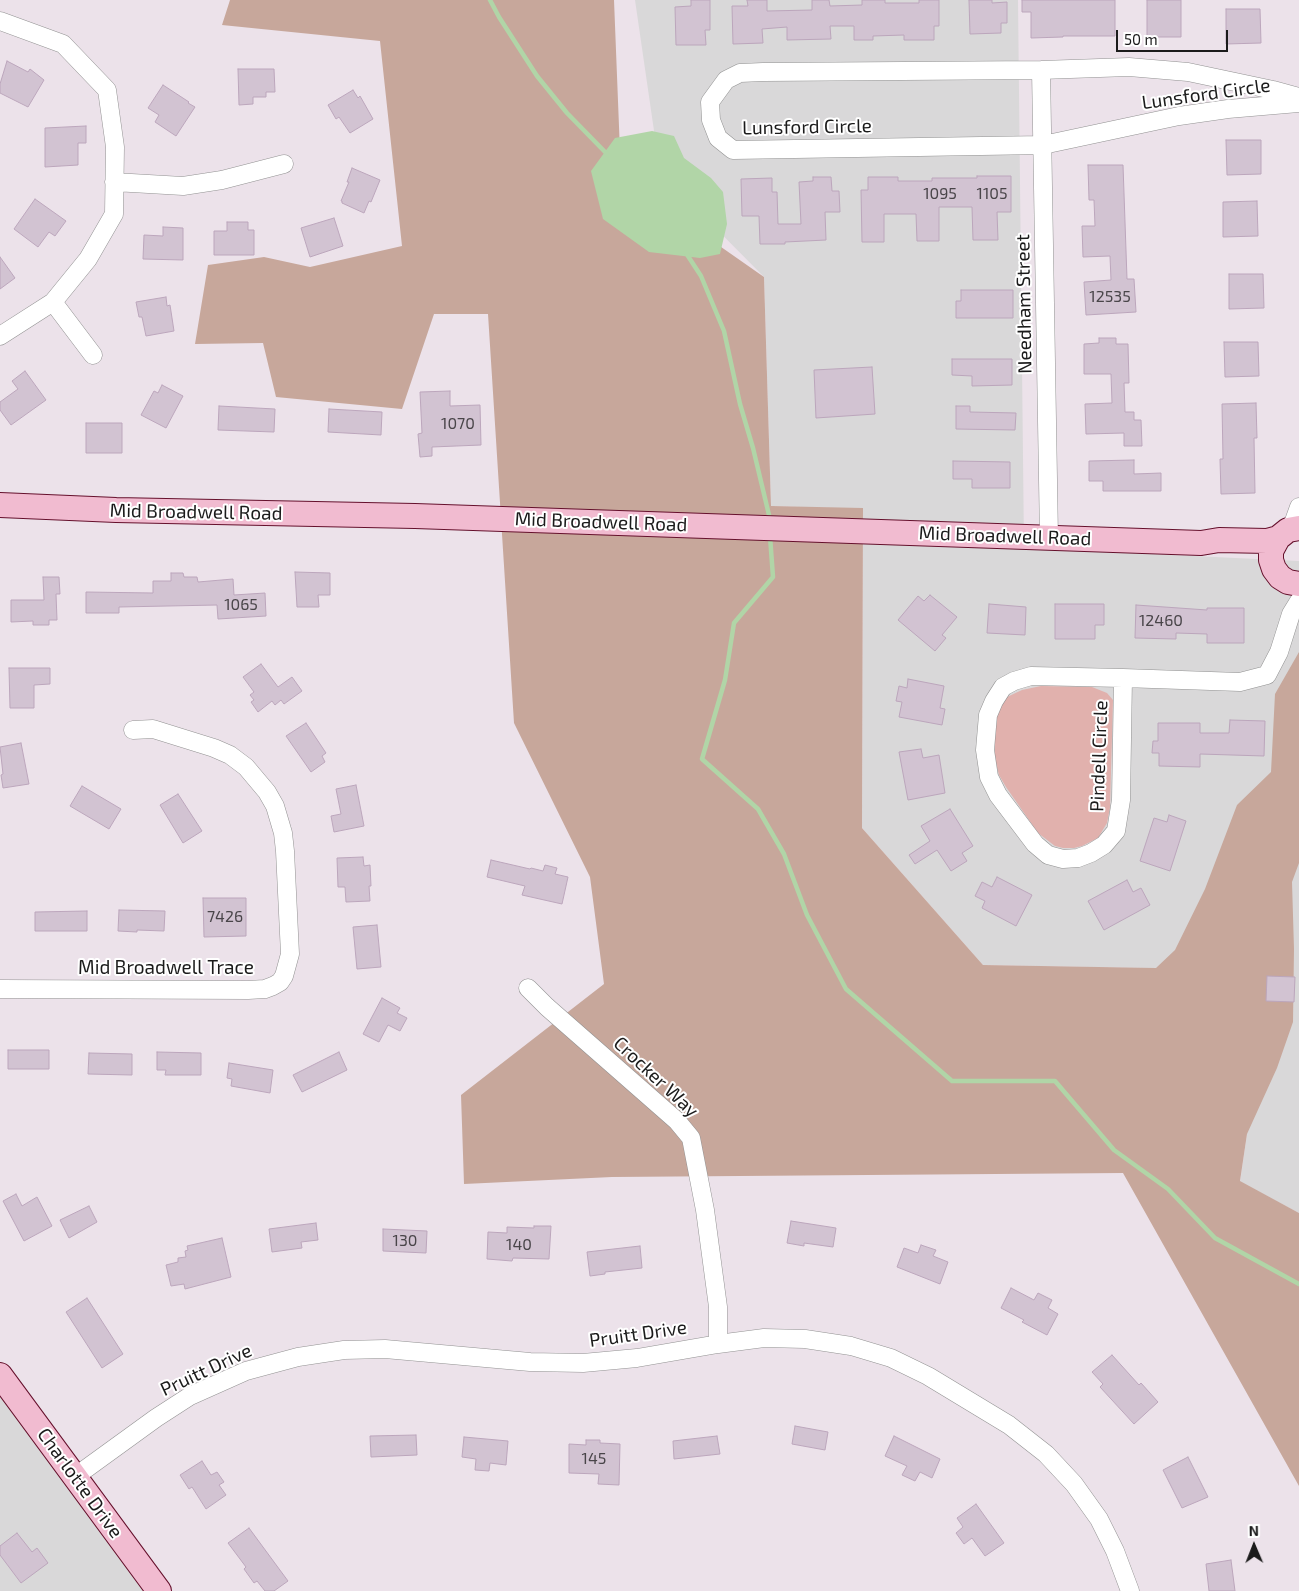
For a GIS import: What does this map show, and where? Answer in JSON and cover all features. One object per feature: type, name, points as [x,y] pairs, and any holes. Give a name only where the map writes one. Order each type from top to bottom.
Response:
[{"type":"street","points":[[0,21],[63,44],[107,90],[115,147],[114,214],[88,259],[53,302],[0,336]]},
{"type":"street","name":"Lunsford Circle","points":[[1299,97],[1188,72],[1129,67],[1041,70],[740,73],[726,80],[710,102],[711,120],[718,138],[733,150],[1042,145],[1179,116],[1228,109],[1299,103]]},
{"type":"street","name":"Needham Street","points":[[1041,70],[1049,538]]},
{"type":"street","points":[[114,182],[182,186],[222,180],[284,164]]},
{"type":"street","points":[[53,302],[93,355]]},
{"type":"street","name":"Mid Broadwell Road","points":[[0,505],[116,510],[425,516],[1201,543],[1219,540],[1261,541],[1288,532]]},
{"type":"street","points":[[1286,578],[1272,560],[1272,551],[1288,532],[1299,508]]},
{"type":"street","name":"Mid Broadwell Road","points":[[1201,543],[1212,548],[1254,557],[1267,563],[1286,578]]},
{"type":"street","name":"Pindell Circle","points":[[1123,678],[1121,800],[1116,831],[1104,846],[1078,858],[1063,859],[1048,855],[1035,844],[998,795],[989,777],[985,750],[988,715],[1003,687],[1014,681],[1031,676],[1123,678],[1240,682],[1267,674],[1279,652],[1295,608],[1286,578]]},
{"type":"street","name":"Mid Broadwell Trace","points":[[0,989],[248,990],[265,989],[273,986],[280,982],[284,976],[290,954],[285,851],[283,833],[267,792],[246,767],[230,755],[214,748],[153,729],[133,730]]},
{"type":"street","name":"Crocker Way","points":[[528,988],[554,1014],[677,1120],[691,1138],[705,1210],[718,1307],[718,1344]]},
{"type":"street","name":"Pruitt Drive","points":[[76,1476],[156,1418],[190,1396],[246,1372],[298,1357],[344,1350],[385,1348],[530,1362],[583,1363],[637,1358],[764,1338],[805,1339],[851,1346],[891,1358],[928,1376],[1009,1425],[1052,1460],[1074,1484],[1099,1519],[1115,1551],[1130,1591]]},
{"type":"street","name":"Charlotte Drive","points":[[0,1375],[159,1591]]},
{"type":"shaded area","points":[[230,0],[614,0],[621,177],[764,277],[771,506],[863,508],[862,828],[983,965],[1156,968],[1175,950],[1205,889],[1237,805],[1271,772],[1275,694],[1299,652],[1299,863],[1292,882],[1294,949],[1293,1022],[1277,1068],[1247,1134],[1240,1181],[1299,1213],[1299,1486],[1123,1173],[612,1177],[464,1184],[461,1095],[604,984],[590,877],[514,723],[488,314],[434,314],[402,409],[276,397],[263,343],[195,344],[208,265],[264,257],[310,267],[402,246],[380,41],[222,25]]},
{"type":"shaded area","points":[[635,0],[1018,0],[1024,548],[1299,561],[1299,1213],[1240,1182],[1264,1017],[1199,969],[983,965],[862,828],[863,509],[771,506],[764,277],[660,172]]},
{"type":"shaded area","points":[[652,131],[674,136],[684,158],[711,178],[723,192],[727,224],[720,254],[700,258],[649,252],[603,219],[591,171],[615,138]]},
{"type":"shaded area","points":[[1041,686],[1092,687],[1107,693],[1113,700],[1110,808],[1107,823],[1098,838],[1074,848],[1055,846],[1038,833],[1006,787],[999,775],[995,760],[994,722],[1000,706],[1007,697],[1022,690]]},
{"type":"shaded area","points":[[0,1371],[160,1591],[0,1591]]},
{"type":"building","points":[[691,0],[710,0],[710,30],[705,30],[706,45],[676,45],[675,7],[691,6]]},
{"type":"building","points":[[747,0],[767,0],[767,11],[812,10],[812,0],[829,0],[830,6],[862,5],[862,0],[885,0],[885,3],[919,3],[919,0],[939,0],[939,26],[934,26],[934,40],[904,40],[904,35],[873,36],[873,40],[854,40],[854,26],[830,26],[831,39],[787,40],[787,27],[762,29],[763,43],[733,44],[732,6],[748,6]]},
{"type":"building","points":[[969,0],[992,0],[992,3],[1007,2],[1007,23],[1001,23],[1001,33],[970,34]]},
{"type":"building","points":[[1022,0],[1115,0],[1115,36],[1031,38],[1031,12],[1022,12]]},
{"type":"building","points":[[1147,0],[1181,0],[1181,37],[1147,37]]},
{"type":"building","points":[[1226,9],[1260,9],[1261,43],[1226,44]]},
{"type":"building","points":[[7,61],[28,72],[30,69],[44,80],[28,107],[0,93],[0,84]]},
{"type":"building","points":[[238,69],[274,69],[275,92],[266,92],[266,97],[253,97],[253,104],[239,105]]},
{"type":"building","points":[[163,85],[195,107],[176,136],[155,122],[159,115],[148,108]]},
{"type":"building","points":[[353,90],[358,98],[360,96],[373,119],[350,133],[339,117],[336,119],[328,105]]},
{"type":"building","points":[[86,126],[86,143],[78,143],[78,165],[45,167],[45,128]]},
{"type":"building","points":[[1226,140],[1261,140],[1261,174],[1227,175]]},
{"type":"building","points":[[1088,165],[1123,165],[1127,279],[1134,279],[1136,312],[1086,315],[1084,282],[1111,280],[1110,256],[1083,257],[1082,226],[1095,226],[1094,200],[1089,200]]},
{"type":"building","points":[[352,168],[380,180],[364,213],[341,201],[349,182],[347,182]]},
{"type":"building","points":[[977,176],[1011,176],[1011,212],[997,212],[998,240],[973,240],[972,207],[939,207],[939,241],[917,241],[916,214],[884,214],[884,242],[862,242],[861,190],[868,190],[868,177],[898,177],[898,181],[932,181],[932,178],[977,178]]},
{"type":"building","points":[[813,177],[831,177],[832,191],[839,191],[840,212],[825,212],[826,240],[785,242],[785,244],[760,244],[759,216],[742,216],[741,179],[772,178],[772,192],[777,192],[778,224],[801,224],[799,182],[813,181]]},
{"type":"building","points":[[35,199],[66,221],[55,236],[49,232],[38,247],[14,229]]},
{"type":"building","points":[[1257,201],[1258,236],[1223,237],[1223,202]]},
{"type":"building","points":[[334,218],[343,246],[310,257],[301,228]]},
{"type":"building","points":[[227,222],[248,222],[248,230],[254,230],[254,255],[214,255],[214,231],[227,231]]},
{"type":"building","points":[[163,227],[183,228],[183,260],[143,259],[144,235],[163,236]]},
{"type":"building","points":[[0,257],[15,278],[0,289]]},
{"type":"building","points":[[1229,274],[1263,274],[1264,308],[1229,309]]},
{"type":"building","points":[[961,290],[1013,290],[1013,318],[956,318],[956,301],[961,301]]},
{"type":"building","points":[[166,297],[167,306],[170,305],[174,331],[146,336],[142,317],[139,317],[136,302]]},
{"type":"building","points":[[1099,338],[1116,338],[1116,344],[1128,344],[1129,383],[1124,383],[1125,412],[1134,412],[1134,420],[1141,420],[1142,446],[1124,446],[1124,433],[1086,434],[1085,404],[1112,403],[1111,374],[1084,374],[1084,344],[1099,343]]},
{"type":"building","points":[[1224,342],[1258,342],[1259,376],[1225,377]]},
{"type":"building","points":[[952,359],[1012,359],[1012,385],[972,386],[972,376],[952,375]]},
{"type":"building","points":[[872,367],[875,414],[816,418],[814,370]]},
{"type":"building","points":[[25,371],[46,400],[11,425],[0,410],[0,402],[18,389],[12,381]]},
{"type":"building","points":[[162,385],[183,396],[166,428],[141,415],[154,391],[158,393]]},
{"type":"building","points":[[450,391],[450,406],[480,405],[481,445],[432,447],[432,456],[420,457],[418,434],[422,433],[420,392]]},
{"type":"building","points":[[1256,403],[1257,438],[1254,438],[1255,493],[1221,494],[1220,459],[1223,459],[1222,404]]},
{"type":"building","points":[[219,406],[275,409],[274,432],[218,430]]},
{"type":"building","points":[[956,406],[970,406],[970,412],[1016,413],[1015,430],[956,429]]},
{"type":"building","points":[[329,409],[382,412],[381,435],[328,432]]},
{"type":"building","points":[[86,423],[122,423],[122,453],[86,453]]},
{"type":"building","points":[[1134,460],[1134,474],[1161,473],[1161,491],[1103,491],[1103,481],[1089,481],[1089,461]]},
{"type":"building","points":[[953,461],[1010,462],[1010,488],[972,488],[972,479],[953,479]]},
{"type":"building","points":[[295,572],[330,573],[330,595],[318,595],[319,607],[297,607]]},
{"type":"building","points":[[171,573],[183,573],[184,577],[197,577],[198,582],[233,579],[234,595],[265,593],[266,616],[218,619],[217,605],[119,607],[119,613],[86,613],[86,592],[153,593],[153,581],[171,581]]},
{"type":"building","points":[[43,577],[59,577],[60,594],[56,594],[57,620],[49,620],[49,625],[33,625],[33,621],[11,622],[11,600],[44,600]]},
{"type":"building","points":[[930,595],[957,617],[942,635],[946,638],[935,651],[898,620],[918,596],[924,601]]},
{"type":"building","points":[[989,604],[1026,607],[1025,635],[987,633]]},
{"type":"building","points":[[1055,604],[1104,604],[1104,625],[1095,625],[1095,639],[1055,639]]},
{"type":"building","points":[[1136,605],[1207,610],[1207,608],[1244,608],[1244,643],[1207,643],[1207,634],[1176,633],[1176,639],[1135,638]]},
{"type":"building","points":[[261,664],[278,687],[292,677],[302,691],[284,704],[281,700],[275,705],[272,701],[258,712],[251,702],[254,700],[250,695],[254,692],[243,677]]},
{"type":"building","points":[[9,668],[50,668],[50,684],[34,685],[34,708],[10,708]]},
{"type":"building","points":[[908,679],[944,686],[940,708],[945,709],[942,725],[899,717],[902,702],[896,701],[899,686],[907,688]]},
{"type":"building","points":[[1230,720],[1265,721],[1264,756],[1200,754],[1200,767],[1159,766],[1159,753],[1152,753],[1153,741],[1158,741],[1158,723],[1200,723],[1200,733],[1229,733]]},
{"type":"building","points":[[306,723],[326,753],[322,756],[325,762],[311,772],[286,736]]},
{"type":"building","points":[[21,743],[29,784],[3,788],[0,747]]},
{"type":"building","points":[[921,749],[923,758],[939,755],[945,793],[908,800],[899,752]]},
{"type":"building","points":[[356,785],[364,826],[334,832],[331,816],[341,814],[336,789]]},
{"type":"building","points":[[82,786],[121,809],[109,829],[70,806]]},
{"type":"building","points":[[178,794],[202,831],[183,843],[160,805]]},
{"type":"building","points":[[950,809],[973,846],[962,853],[967,861],[951,871],[937,850],[915,864],[909,855],[930,841],[921,826]]},
{"type":"building","points":[[1169,815],[1186,821],[1170,871],[1140,861],[1154,818],[1167,822]]},
{"type":"building","points":[[363,857],[364,866],[370,865],[370,901],[346,902],[345,887],[338,887],[337,858]]},
{"type":"building","points":[[491,860],[543,871],[545,865],[557,868],[555,874],[568,877],[562,904],[522,895],[525,886],[487,877]]},
{"type":"building","points":[[997,877],[1032,895],[1016,926],[982,908],[985,901],[975,896],[982,882],[992,887]]},
{"type":"building","points":[[1127,880],[1133,892],[1141,888],[1150,905],[1104,930],[1088,901]]},
{"type":"building","points":[[203,898],[246,898],[246,936],[204,937]]},
{"type":"building","points":[[119,910],[165,911],[164,931],[118,931]]},
{"type":"building","points":[[87,911],[87,931],[35,931],[35,912]]},
{"type":"building","points":[[377,925],[381,967],[357,969],[353,927]]},
{"type":"building","points":[[1267,976],[1295,977],[1294,1002],[1266,1001]]},
{"type":"building","points":[[382,998],[400,1008],[397,1013],[407,1018],[400,1031],[388,1025],[379,1042],[363,1034]]},
{"type":"building","points":[[8,1050],[49,1050],[49,1069],[8,1069]]},
{"type":"building","points":[[157,1052],[201,1053],[201,1075],[165,1075],[166,1070],[157,1070]]},
{"type":"building","points":[[339,1052],[347,1070],[302,1092],[293,1075]]},
{"type":"building","points":[[89,1053],[132,1054],[132,1075],[88,1074]]},
{"type":"building","points":[[229,1063],[273,1070],[270,1093],[231,1086],[232,1079],[227,1078]]},
{"type":"building","points":[[16,1194],[22,1206],[37,1197],[52,1226],[24,1241],[3,1201]]},
{"type":"building","points":[[89,1206],[97,1222],[69,1238],[60,1220]]},
{"type":"building","points":[[791,1221],[836,1228],[833,1247],[804,1243],[804,1246],[787,1243]]},
{"type":"building","points":[[316,1223],[318,1240],[301,1242],[302,1248],[272,1252],[269,1229]]},
{"type":"building","points":[[534,1226],[551,1226],[549,1259],[513,1258],[512,1261],[487,1259],[488,1232],[507,1233],[507,1227],[534,1228]]},
{"type":"building","points":[[383,1229],[427,1231],[426,1253],[383,1251]]},
{"type":"building","points":[[222,1238],[231,1277],[185,1289],[184,1284],[171,1286],[166,1265],[178,1262],[178,1258],[186,1257],[185,1251],[188,1250],[187,1246]]},
{"type":"building","points":[[921,1245],[936,1250],[933,1256],[948,1262],[940,1284],[897,1267],[904,1248],[918,1253]]},
{"type":"building","points":[[640,1246],[642,1268],[605,1272],[605,1274],[590,1276],[587,1252]]},
{"type":"building","points":[[1011,1288],[1034,1300],[1038,1293],[1052,1300],[1048,1308],[1058,1314],[1047,1335],[1001,1308]]},
{"type":"building","points":[[87,1298],[123,1354],[102,1368],[66,1312]]},
{"type":"building","points":[[1112,1355],[1139,1385],[1141,1383],[1158,1402],[1134,1424],[1100,1387],[1103,1384],[1092,1372]]},
{"type":"building","points":[[795,1426],[828,1432],[825,1450],[792,1444]]},
{"type":"building","points":[[416,1435],[417,1455],[371,1457],[370,1436]]},
{"type":"building","points":[[717,1436],[720,1454],[674,1459],[673,1441]]},
{"type":"building","points":[[894,1436],[940,1459],[932,1478],[920,1472],[915,1481],[902,1475],[907,1466],[885,1456]]},
{"type":"building","points":[[464,1437],[508,1441],[506,1465],[490,1463],[489,1471],[475,1470],[476,1459],[462,1457]]},
{"type":"building","points":[[586,1440],[600,1440],[600,1443],[620,1444],[619,1485],[598,1484],[599,1474],[569,1473],[569,1444],[586,1445]]},
{"type":"building","points":[[1188,1457],[1208,1497],[1182,1508],[1163,1470]]},
{"type":"building","points":[[202,1461],[211,1475],[217,1472],[224,1482],[219,1485],[226,1495],[206,1509],[192,1487],[189,1489],[180,1475]]},
{"type":"building","points":[[976,1504],[1004,1543],[985,1556],[972,1538],[964,1544],[956,1533],[963,1527],[957,1518]]},
{"type":"building","points":[[249,1528],[288,1581],[274,1591],[265,1591],[257,1581],[254,1583],[244,1569],[246,1567],[228,1543]]},
{"type":"building","points":[[17,1533],[32,1552],[37,1548],[48,1563],[21,1583],[0,1555],[0,1546]]},
{"type":"building","points":[[1231,1560],[1235,1591],[1209,1591],[1206,1564]]},
{"type":"waterway","points":[[490,0],[537,76],[567,113],[608,155]]},
{"type":"waterway","points":[[686,253],[701,276],[724,331],[740,404],[769,515]]},
{"type":"waterway","points":[[770,536],[773,577],[734,623],[725,680],[702,759],[758,809],[784,854],[807,915],[846,989],[952,1081],[1055,1081],[1114,1150],[1168,1189],[1215,1238],[1299,1284]]}]
